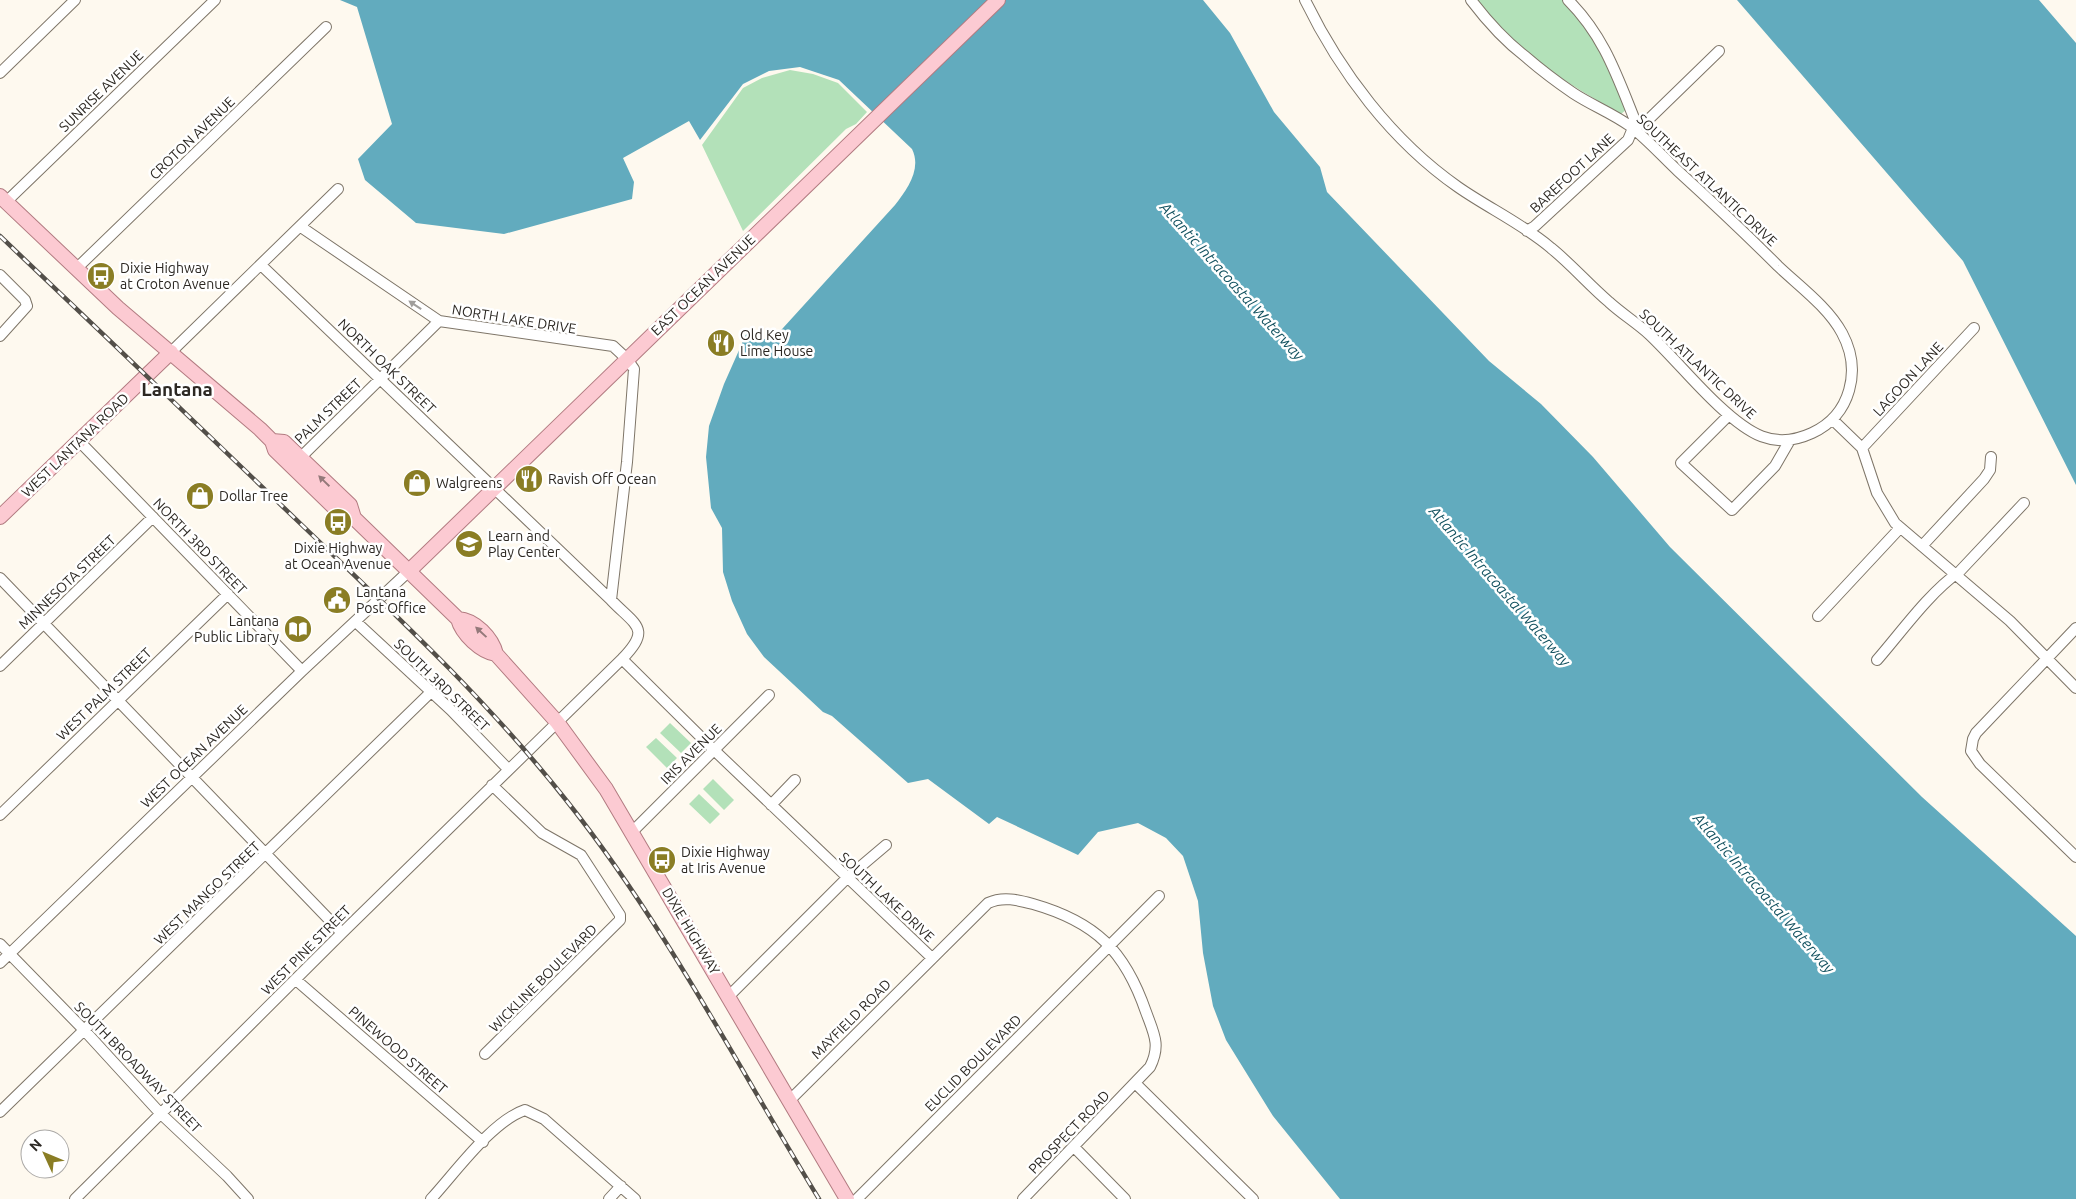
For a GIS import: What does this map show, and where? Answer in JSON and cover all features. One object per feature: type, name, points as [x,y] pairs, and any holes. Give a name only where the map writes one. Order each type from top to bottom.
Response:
[{"type":"main road","name":"EAST OCEAN AVENUE","points":[[409,571],[998,0]]},
{"type":"main road","name":"DIXIE HIGHWAY","points":[[3,199],[76,269],[272,441],[275,450],[342,515],[354,518]]},
{"type":"main road","name":"WEST LANTANA ROAD","points":[[0,518],[171,352]]},
{"type":"main road","name":"DIXIE HIGHWAY","points":[[272,441],[284,442],[350,505],[354,518],[458,619],[460,627],[486,652],[496,654],[557,722],[606,789],[848,1199]]},
{"type":"street","points":[[0,73],[75,0]]},
{"type":"street","name":"SUNRISE AVENUE","points":[[3,199],[215,0]]},
{"type":"street","name":"SOUTH ATLANTIC DRIVE","points":[[1305,0],[1318,26],[1352,79],[1400,137],[1446,178],[1551,247],[1609,303],[1648,333],[1696,384],[1729,415],[1763,438],[1790,440],[1810,434],[1833,420]]},
{"type":"street","name":"SOUTHEAST ATLANTIC DRIVE","points":[[1471,0],[1490,23],[1526,58],[1574,93],[1633,128],[1731,220],[1836,324],[1848,346],[1852,371],[1848,396],[1833,420]]},
{"type":"street","points":[[1568,0],[1584,17],[1607,52],[1634,118],[1633,128]]},
{"type":"street","name":"CROTON AVENUE","points":[[76,269],[326,27]]},
{"type":"street","name":"BAREFOOT LANE","points":[[1527,231],[1628,140],[1633,128],[1648,119],[1718,51]]},
{"type":"street","points":[[171,352],[301,227],[338,188]]},
{"type":"street","name":"NORTH LAKE DRIVE","points":[[301,227],[439,321],[613,346],[627,359]]},
{"type":"street","name":"NORTH OAK STREET","points":[[261,265],[637,626],[640,636],[637,643],[622,658]]},
{"type":"street","points":[[0,275],[25,300],[27,306],[0,336]]},
{"type":"street","name":"PALM STREET","points":[[300,458],[439,321]]},
{"type":"street","name":"LAGOON LANE","points":[[1862,448],[1974,328]]},
{"type":"street","points":[[611,600],[627,462],[634,369],[627,359]]},
{"type":"street","points":[[1729,415],[1681,463],[1732,510],[1775,466],[1790,440]]},
{"type":"street","points":[[1833,420],[1862,448],[1881,504],[1900,528],[2010,622],[2076,688]]},
{"type":"street","name":"NORTH 3RD STREET","points":[[79,441],[302,671]]},
{"type":"street","points":[[1922,546],[1984,479],[1990,470],[1991,457]]},
{"type":"street","points":[[1877,660],[1927,603],[2024,503]]},
{"type":"street","name":"MINNESOTA STREET","points":[[0,666],[153,518]]},
{"type":"street","points":[[1818,616],[1900,528]]},
{"type":"street","name":"WEST OCEAN AVENUE","points":[[0,963],[302,671],[409,571]]},
{"type":"street","points":[[0,578],[342,933]]},
{"type":"street","name":"WEST PALM STREET","points":[[0,814],[228,594]]},
{"type":"street","name":"SOUTH 3RD STREET","points":[[356,622],[431,692],[508,769]]},
{"type":"street","points":[[2076,628],[1976,733],[1971,751],[1980,764],[2076,857]]},
{"type":"street","name":"WEST PINE STREET","points":[[75,1199],[622,658]]},
{"type":"street","name":"SOUTH LAKE DRIVE","points":[[622,658],[770,805],[932,958],[980,910],[995,899],[1020,900],[1059,912],[1082,923],[1110,946],[1125,964],[1136,983],[1154,1034],[1157,1053],[1150,1067],[1135,1083]]},
{"type":"street","name":"WEST MANGO STREET","points":[[0,1112],[431,692]]},
{"type":"street","name":"IRIS AVENUE","points":[[632,832],[769,695]]},
{"type":"street","points":[[770,805],[795,780]]},
{"type":"street","name":"WICKLINE BOULEVARD","points":[[485,1054],[620,920],[620,914],[585,859],[542,833],[492,785]]},
{"type":"street","points":[[729,996],[847,878],[886,845]]},
{"type":"street","name":"EUCLID BOULEVARD","points":[[857,1199],[1160,896]]},
{"type":"street","name":"SOUTH BROADWAY STREET","points":[[0,944],[84,1030],[160,1113],[227,1176],[248,1199]]},
{"type":"street","name":"MAYFIELD ROAD","points":[[790,1100],[932,958]]},
{"type":"street","name":"PINEWOOD STREET","points":[[296,980],[483,1142]]},
{"type":"street","points":[[1135,1083],[1253,1199]]},
{"type":"street","name":"PROSPECT ROAD","points":[[1023,1199],[1135,1083]]},
{"type":"street","points":[[431,1199],[483,1142],[512,1114],[525,1110],[544,1120],[635,1199]]},
{"type":"street","points":[[1074,1148],[1125,1199]]},
{"type":"street","points":[[609,1199],[621,1186]]},
{"type":"green space","points":[[1477,0],[1564,0],[1593,39],[1614,80],[1626,110],[1621,114],[1561,78],[1508,35]]},
{"type":"green space","points":[[790,70],[813,74],[838,83],[867,112],[856,124],[846,129],[743,231],[702,145],[743,88],[762,78]]},
{"type":"green space","points":[[670,723],[691,743],[681,753],[660,733]]},
{"type":"green space","points":[[656,738],[677,758],[667,768],[646,747]]},
{"type":"green space","points":[[713,779],[734,800],[724,810],[703,789]]},
{"type":"green space","points":[[699,794],[720,814],[710,824],[689,804]]},
{"type":"water","name":"Atlantic Intracoastal Waterway","points":[[340,0],[1203,0],[1230,33],[1274,112],[1320,167],[1327,192],[1489,361],[1541,404],[1593,457],[1670,547],[1922,797],[2076,936],[2076,1199],[1340,1199],[1273,1116],[1226,1040],[1213,1006],[1203,953],[1198,901],[1183,856],[1166,838],[1138,823],[1098,832],[1078,855],[997,817],[989,824],[928,779],[908,783],[832,716],[823,712],[764,657],[747,634],[732,601],[723,572],[722,528],[711,508],[706,457],[709,426],[724,384],[748,330],[759,339],[773,339],[895,205],[912,179],[915,157],[912,149],[839,80],[800,67],[769,71],[743,84],[700,140],[689,121],[623,158],[634,182],[632,199],[504,234],[416,223],[365,180],[358,159],[392,124],[357,7]]},
{"type":"water","points":[[1737,0],[2039,0],[2076,43],[2076,485],[1963,261]]},
{"type":"railway","points":[[0,236],[407,626],[473,693],[536,763],[602,847],[635,895],[699,995],[819,1199]]},
{"type":"place","name":"Dixie Highway at Croton Avenue","points":[[101,276]]},
{"type":"place","name":"Old Key Lime House","points":[[721,343]]},
{"type":"place","name":"Ravish Off Ocean","points":[[529,479]]},
{"type":"place","name":"Walgreens","points":[[417,483]]},
{"type":"place","name":"Dollar Tree","points":[[200,496]]},
{"type":"place","name":"Dixie Highway at Ocean Avenue","points":[[338,522]]},
{"type":"place","name":"Learn and Play Center","points":[[469,544]]},
{"type":"place","name":"Lantana Post Office","points":[[337,600]]},
{"type":"place","name":"Lantana Public Library","points":[[298,629]]},
{"type":"place","name":"Dixie Highway at Iris Avenue","points":[[662,860]]},
{"type":"district","name":"Lantana","points":[[177,389]]}]
